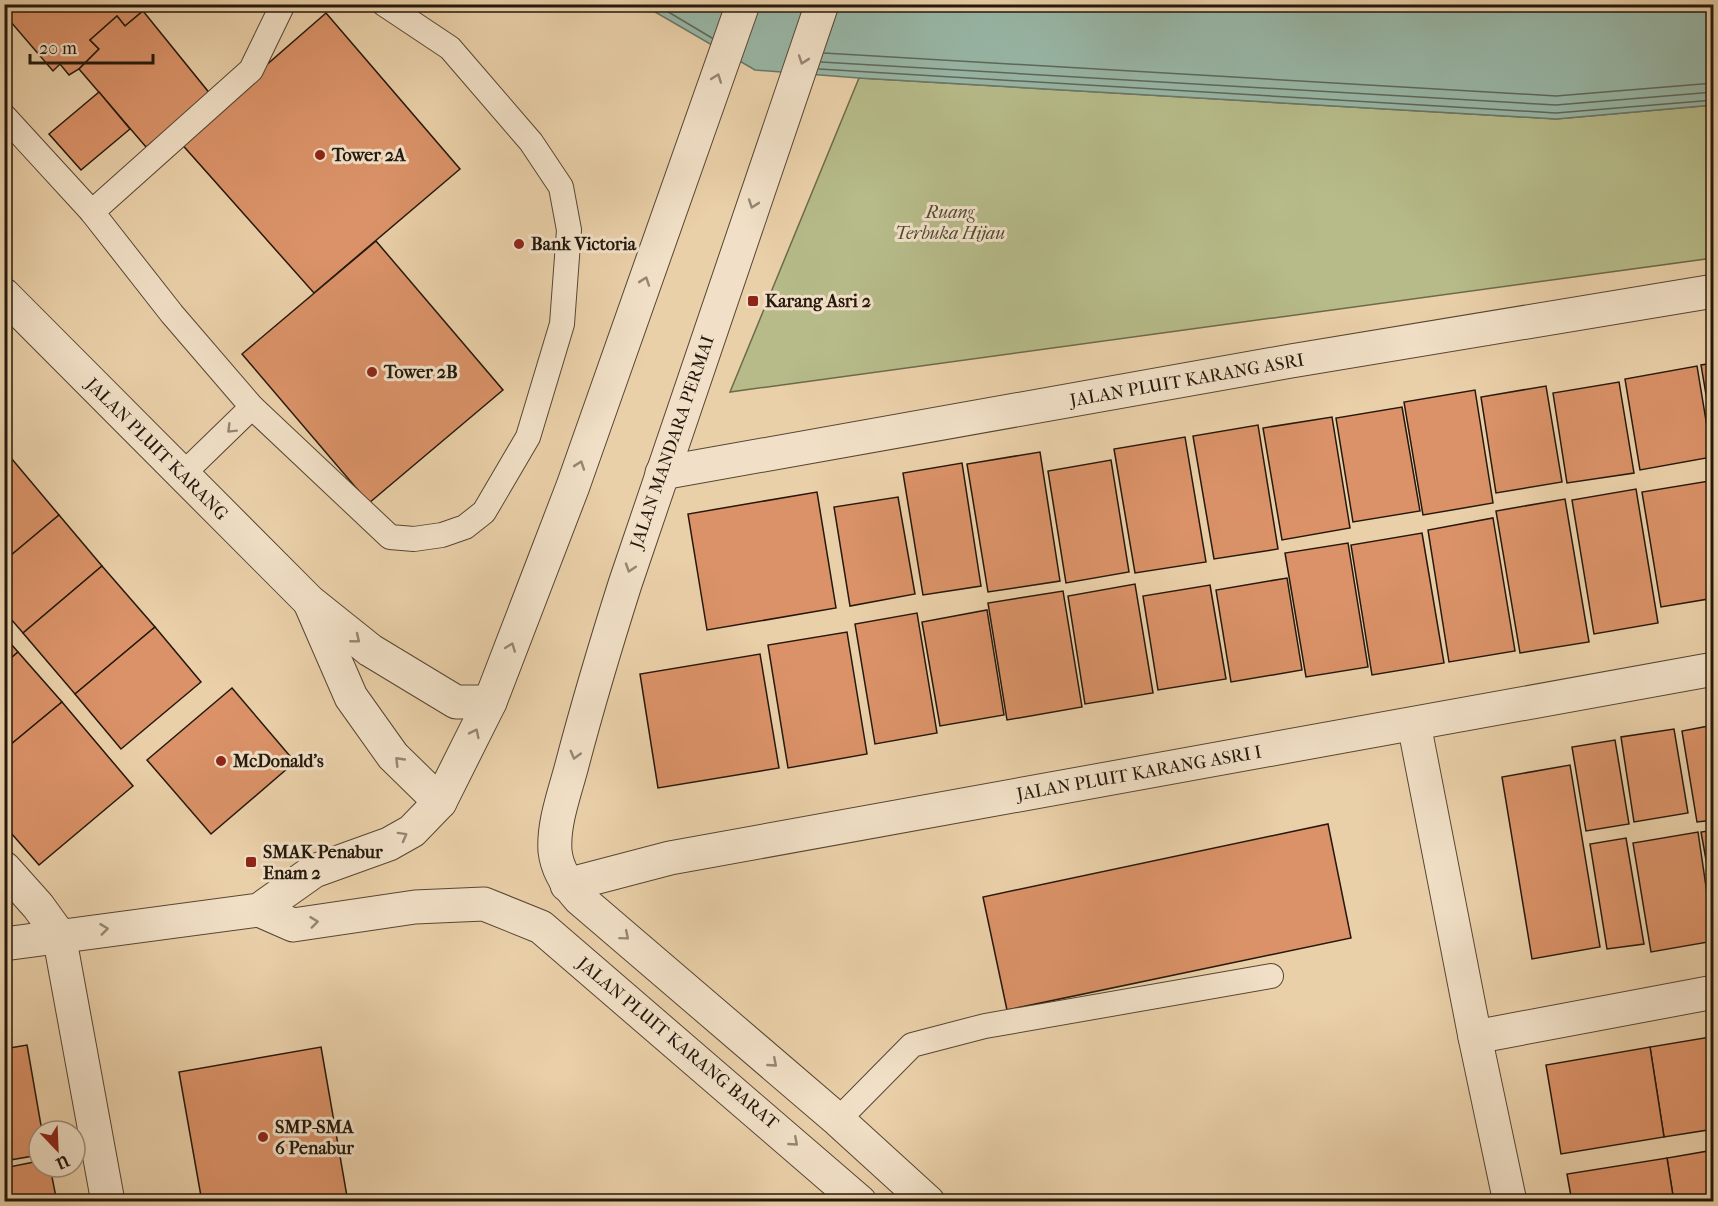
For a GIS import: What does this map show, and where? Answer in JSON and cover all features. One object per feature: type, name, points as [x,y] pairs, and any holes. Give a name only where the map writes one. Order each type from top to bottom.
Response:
[{"type":"street","points":[[4,944],[259,910],[314,871],[389,844],[412,831],[441,802],[490,702],[573,486],[743,4]]},
{"type":"street","name":"JALAN MANDARA PERMAI","points":[[567,885],[555,849],[561,807],[596,675],[662,473],[822,4]]},
{"type":"street","name":"JALAN PLUIT KARANG ASRI","points":[[662,473],[1291,361],[1713,291]]},
{"type":"street","name":"JALAN PLUIT KARANG","points":[[4,295],[310,602],[370,650],[456,702],[490,702]]},
{"type":"street","name":"JALAN PLUIT KARANG","points":[[310,602],[351,697],[393,756],[441,802]]},
{"type":"street","name":"JALAN PLUIT KARANG ASRI I","points":[[567,885],[669,858],[1713,669]]},
{"type":"street","points":[[1414,724],[1475,1037],[1510,1202]]},
{"type":"street","points":[[4,868],[38,906],[59,935],[108,1202]]},
{"type":"street","points":[[567,885],[846,1113],[928,1202]]},
{"type":"street","name":"JALAN PLUIT KARANG BARAT","points":[[259,910],[293,925],[415,907],[484,904],[541,927],[860,1202]]},
{"type":"street","points":[[1475,1037],[1713,992]]},
{"type":"lane","points":[[92,212],[251,70],[283,4]]},
{"type":"lane","points":[[4,116],[92,212],[172,314],[252,407],[390,537],[414,539],[442,535],[471,522],[484,512],[528,437],[562,324],[569,230],[561,187],[531,142],[450,48],[384,4]]},
{"type":"lane","points":[[182,475],[252,407]]},
{"type":"lane","points":[[846,1113],[874,1081],[912,1045],[985,1026],[1271,976]]},
{"type":"green space","name":"Ruang Terbuka Hijau","points":[[859,78],[1556,119],[1713,105],[1713,258],[730,392]]},
{"type":"water","points":[[643,5],[1713,5],[1713,105],[1556,119],[755,70]]},
{"type":"building","points":[[4,4],[151,4],[125,26],[117,16],[90,40],[99,49],[79,69],[69,75],[60,64],[53,71],[4,14]]},
{"type":"building","points":[[143,11],[211,95],[146,147],[79,69],[99,49],[90,40],[117,16],[125,26]]},
{"type":"building","name":"Tower 2A","points":[[326,13],[460,169],[314,293],[179,141]]},
{"type":"building","points":[[99,92],[130,129],[81,170],[49,134]]},
{"type":"building","name":"Tower 2B","points":[[376,241],[503,390],[369,503],[242,354]]},
{"type":"building","points":[[1714,363],[1714,442],[1701,365]]},
{"type":"building","points":[[1697,366],[1712,457],[1640,470],[1625,379]]},
{"type":"building","points":[[1619,382],[1634,473],[1567,483],[1553,393]]},
{"type":"building","points":[[1546,386],[1562,482],[1496,493],[1481,397]]},
{"type":"building","points":[[1475,390],[1493,503],[1423,515],[1404,402]]},
{"type":"building","points":[[1402,407],[1420,511],[1353,522],[1336,418]]},
{"type":"building","points":[[1332,417],[1350,528],[1282,540],[1263,428]]},
{"type":"building","points":[[1258,425],[1278,549],[1214,559],[1193,436]]},
{"type":"building","points":[[1185,437],[1206,562],[1135,573],[1114,449]]},
{"type":"building","points":[[6,452],[59,515],[4,561],[4,453]]},
{"type":"building","points":[[1040,452],[1060,581],[988,592],[967,464]]},
{"type":"building","points":[[1111,460],[1129,572],[1066,583],[1048,471]]},
{"type":"building","points":[[962,463],[981,586],[923,595],[903,473]]},
{"type":"building","points":[[1709,481],[1714,509],[1714,598],[1661,607],[1642,492]]},
{"type":"building","points":[[1636,489],[1658,623],[1594,634],[1572,500]]},
{"type":"building","points":[[817,492],[836,608],[707,630],[688,514]]},
{"type":"building","points":[[898,497],[915,594],[850,606],[834,507]]},
{"type":"building","points":[[1565,499],[1589,642],[1520,653],[1496,511]]},
{"type":"building","points":[[59,515],[102,566],[23,633],[4,611],[4,561]]},
{"type":"building","points":[[1493,518],[1515,651],[1449,662],[1428,530]]},
{"type":"building","points":[[1422,533],[1444,663],[1372,675],[1351,545]]},
{"type":"building","points":[[1348,543],[1368,667],[1306,677],[1285,553]]},
{"type":"building","points":[[102,566],[155,627],[75,694],[23,633]]},
{"type":"building","points":[[1287,578],[1302,670],[1231,682],[1216,590]]},
{"type":"building","points":[[1135,584],[1153,693],[1085,704],[1068,596]]},
{"type":"building","points":[[1210,585],[1226,679],[1158,690],[1143,596]]},
{"type":"building","points":[[1063,591],[1082,707],[1007,720],[988,603]]},
{"type":"building","points":[[987,610],[1004,715],[940,726],[922,622]]},
{"type":"building","points":[[917,613],[937,733],[875,744],[855,624]]},
{"type":"building","points":[[155,627],[201,682],[121,749],[75,694]]},
{"type":"building","points":[[847,632],[867,754],[788,768],[768,645]]},
{"type":"building","points":[[4,636],[18,652],[4,664]]},
{"type":"building","points":[[18,652],[62,702],[4,750],[4,664]]},
{"type":"building","points":[[760,654],[779,768],[658,788],[640,674]]},
{"type":"building","name":"McDonald's","points":[[232,688],[295,762],[211,834],[147,760]]},
{"type":"building","points":[[62,702],[133,786],[39,865],[4,825],[4,750]]},
{"type":"building","points":[[1714,725],[1714,820],[1697,822],[1682,731]]},
{"type":"building","points":[[1674,729],[1688,813],[1634,822],[1621,737]]},
{"type":"building","points":[[1615,740],[1629,824],[1586,831],[1572,747]]},
{"type":"building","points":[[1570,765],[1600,947],[1532,959],[1502,777]]},
{"type":"building","points":[[1328,824],[1351,938],[1007,1010],[983,897]]},
{"type":"building","points":[[1714,830],[1714,904],[1701,832]]},
{"type":"building","points":[[1698,832],[1714,941],[1651,952],[1633,843]]},
{"type":"building","points":[[1626,838],[1644,944],[1607,949],[1590,844]]},
{"type":"building","points":[[1710,1037],[1714,1057],[1714,1129],[1664,1137],[1650,1047]]},
{"type":"building","points":[[27,1045],[40,1119],[27,1119],[27,1157],[4,1161],[4,1049]]},
{"type":"building","name":"SMP-SMA 6 Penabur","points":[[321,1047],[348,1202],[202,1202],[179,1072]]},
{"type":"building","points":[[1650,1047],[1664,1137],[1561,1154],[1546,1065]]},
{"type":"building","points":[[1714,1150],[1714,1202],[1674,1202],[1667,1158]]},
{"type":"building","points":[[1667,1158],[1674,1202],[1572,1202],[1567,1174]]},
{"type":"building","points":[[27,1163],[27,1179],[52,1179],[57,1202],[4,1202],[4,1168]]},
{"type":"place","name":"Tower 2A","points":[[320,155]]},
{"type":"place","name":"Bank Victoria","points":[[519,244]]},
{"type":"place","name":"Karang Asri 2","points":[[753,301]]},
{"type":"place","name":"Tower 2B","points":[[372,372]]},
{"type":"place","name":"McDonald's","points":[[221,761]]},
{"type":"place","name":"SMAK Penabur Enam 2","points":[[251,862]]},
{"type":"place","name":"SMP-SMA 6 Penabur","points":[[263,1137]]}]
